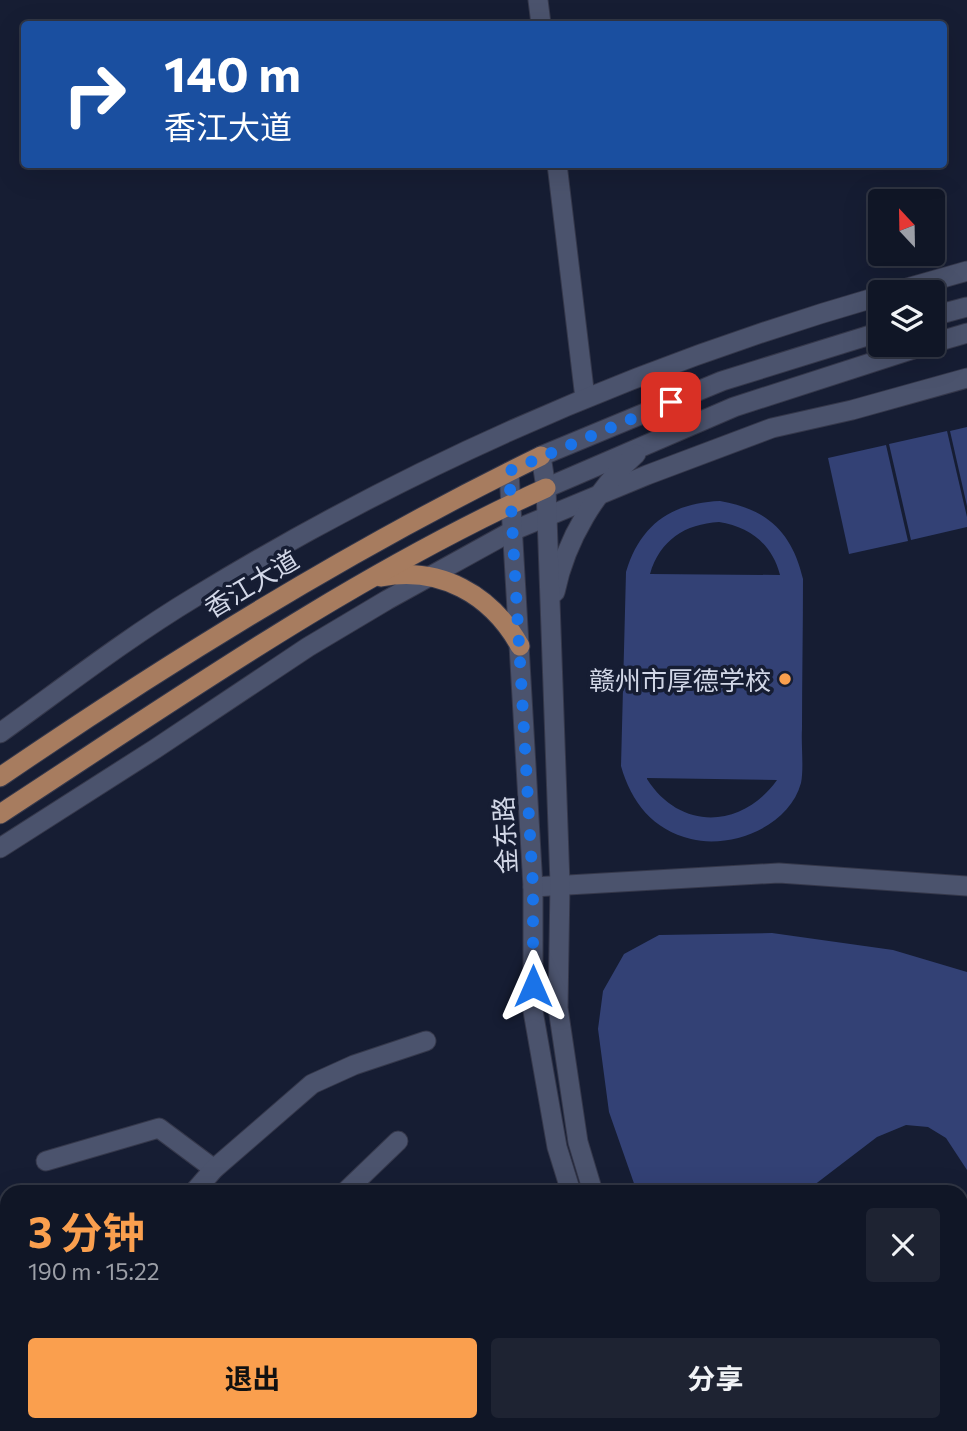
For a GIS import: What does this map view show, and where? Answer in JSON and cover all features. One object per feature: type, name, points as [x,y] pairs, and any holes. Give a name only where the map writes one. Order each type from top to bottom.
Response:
[{"type":"main road","name":"香江大道","points":[[0,777],[218,633],[368,545],[541,456]]},
{"type":"main road","points":[[0,814],[235,660],[363,582],[546,488]]},
{"type":"main road","points":[[363,582],[405,574],[431,576],[457,585],[483,600],[510,629],[520,646]]},
{"type":"street","points":[[538,0],[541,21]]},
{"type":"street","points":[[557,168],[585,398]]},
{"type":"street","points":[[935,280],[967,271]]},
{"type":"street","points":[[0,733],[194,597],[412,477],[585,398],[868,300]]},
{"type":"street","points":[[945,313],[967,307]]},
{"type":"street","points":[[945,339],[967,333]]},
{"type":"street","points":[[541,456],[722,381],[868,336]]},
{"type":"street","points":[[546,488],[734,407],[889,357]]},
{"type":"street","points":[[0,848],[308,647],[512,531],[772,428],[852,410],[967,378]]},
{"type":"street","points":[[550,614],[556,584],[578,529],[600,494],[645,445]]},
{"type":"street","name":"金东路","points":[[541,456],[546,488],[560,884],[558,1008],[578,1142],[591,1185]]},
{"type":"street","name":"金东路","points":[[509,471],[533,887],[533,1011],[557,1147],[569,1185]]},
{"type":"street","points":[[533,887],[779,873],[967,886]]},
{"type":"street","points":[[200,1185],[214,1169],[313,1084],[354,1065],[426,1041]]},
{"type":"street","points":[[46,1161],[159,1128],[214,1169]]},
{"type":"street","points":[[352,1185],[398,1141]]},
{"type":"shaded area","points":[[967,427],[967,506],[950,431]]},
{"type":"shaded area","points":[[947,431],[967,527],[911,540],[889,444]]},
{"type":"shaded area","points":[[886,445],[908,541],[849,554],[828,458]]},
{"type":"shaded area","points":[[720,501],[737,505],[775,525],[792,548],[803,579],[801,783],[784,812],[771,823],[740,837],[723,841],[691,839],[665,829],[638,803],[621,766],[626,572],[640,541],[649,529],[672,512]],"holes":[[[719,522],[740,528],[758,539],[771,554],[780,575],[650,574],[660,552],[676,536],[695,526]],[[647,778],[777,780],[763,796],[747,808],[729,815],[711,817],[693,815],[676,808],[661,796]]]},
{"type":"shaded area","points":[[772,933],[893,950],[967,972],[967,1170],[946,1138],[928,1127],[906,1125],[877,1137],[814,1185],[635,1185],[609,1112],[598,1029],[603,991],[624,954],[659,935]]},
{"type":"place","name":"赣州市厚德学校","points":[[785,679]]},
{"type":"route","points":[[533,986],[533,887],[509,471],[671,402]]}]
